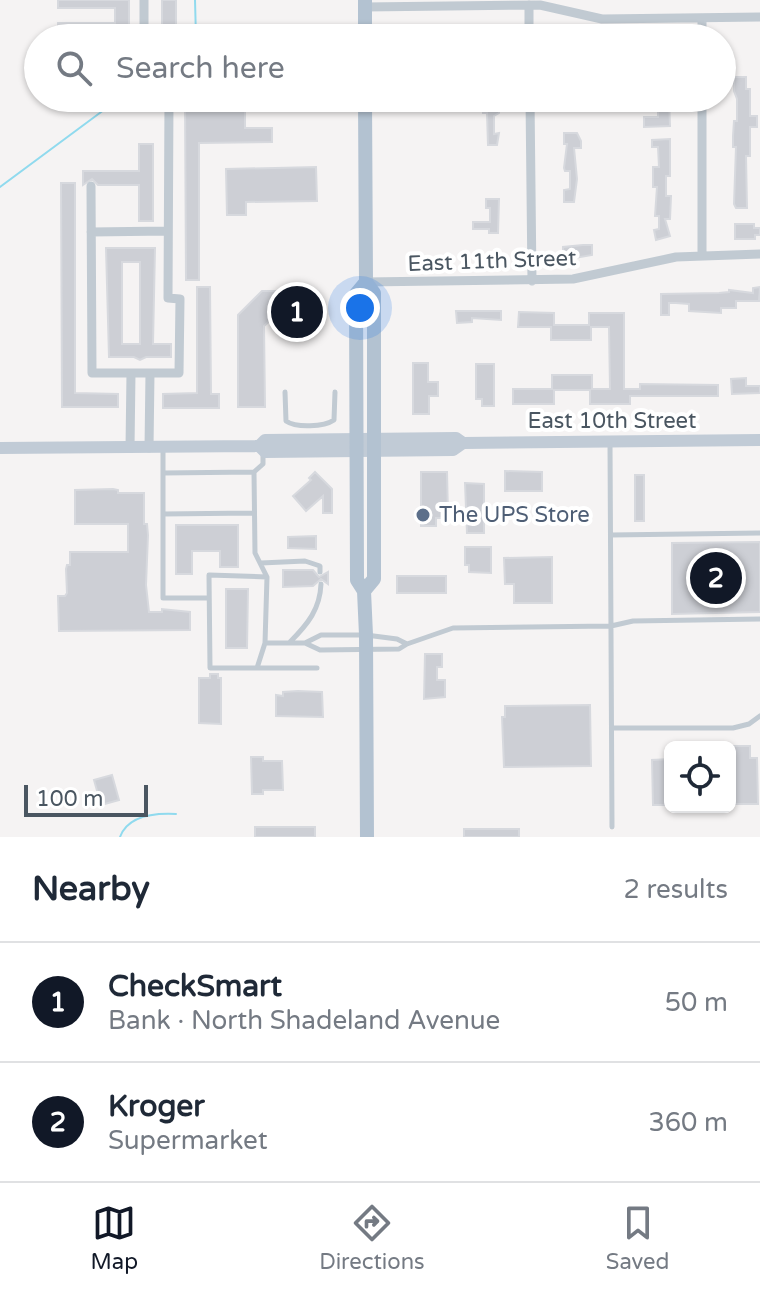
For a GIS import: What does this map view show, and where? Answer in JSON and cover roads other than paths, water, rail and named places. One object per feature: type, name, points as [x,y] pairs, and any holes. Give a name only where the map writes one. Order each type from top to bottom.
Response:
[{"type":"main road","points":[[365,3],[365,24]]},
{"type":"main road","points":[[364,591],[374,579],[374,293],[366,282],[365,112]]},
{"type":"main road","points":[[366,282],[356,294],[356,445],[357,580],[364,591],[366,643],[367,837]]},
{"type":"main road","name":"East 10th Street","points":[[0,448],[261,448],[265,440],[457,450],[463,443],[760,440]]},
{"type":"street","points":[[144,0],[144,24]]},
{"type":"street","points":[[365,3],[540,5],[602,19],[760,17]]},
{"type":"street","points":[[529,5],[529,24]]},
{"type":"street","points":[[702,18],[702,24]]},
{"type":"street","points":[[91,186],[92,373],[179,373],[180,299],[168,298],[169,112]]},
{"type":"street","points":[[530,112],[532,281]]},
{"type":"street","points":[[702,112],[702,255]]},
{"type":"street","points":[[91,232],[168,231]]},
{"type":"street","name":"East 11th Street","points":[[366,282],[573,279],[676,257],[760,254]]},
{"type":"street","points":[[130,448],[131,373]]},
{"type":"street","points":[[149,448],[150,373]]},
{"type":"lane","points":[[285,392],[286,421],[291,425],[329,424],[334,420],[335,392]]},
{"type":"lane","points":[[610,441],[612,827]]},
{"type":"lane","points":[[163,447],[163,598],[209,598]]},
{"type":"lane","points":[[163,473],[254,472],[263,464],[261,448]]},
{"type":"lane","points":[[254,472],[255,553],[267,577],[265,643],[257,668]]},
{"type":"lane","points":[[163,514],[253,513]]},
{"type":"lane","points":[[611,535],[760,533]]},
{"type":"lane","points":[[261,563],[312,562],[320,566],[320,572]]},
{"type":"lane","points":[[267,577],[209,575],[210,668],[317,668]]},
{"type":"lane","points":[[290,643],[315,614],[321,584]]},
{"type":"lane","points":[[305,643],[321,635],[399,649],[453,628],[611,626],[633,621],[760,619]]},
{"type":"lane","points":[[265,643],[305,643],[320,650],[397,639],[407,644]]},
{"type":"lane","points":[[612,728],[733,728],[749,724],[760,716]]},
{"type":"waterway","points":[[195,0],[196,24]]},
{"type":"waterway","points":[[0,187],[101,112]]},
{"type":"waterway","points":[[120,837],[136,820],[152,815],[176,814]]},
{"type":"place","name":"CheckSmart","points":[[297,312]]},
{"type":"place","name":"The UPS Store","points":[[423,515]]},
{"type":"place","name":"Kroger","points":[[716,578]]}]
